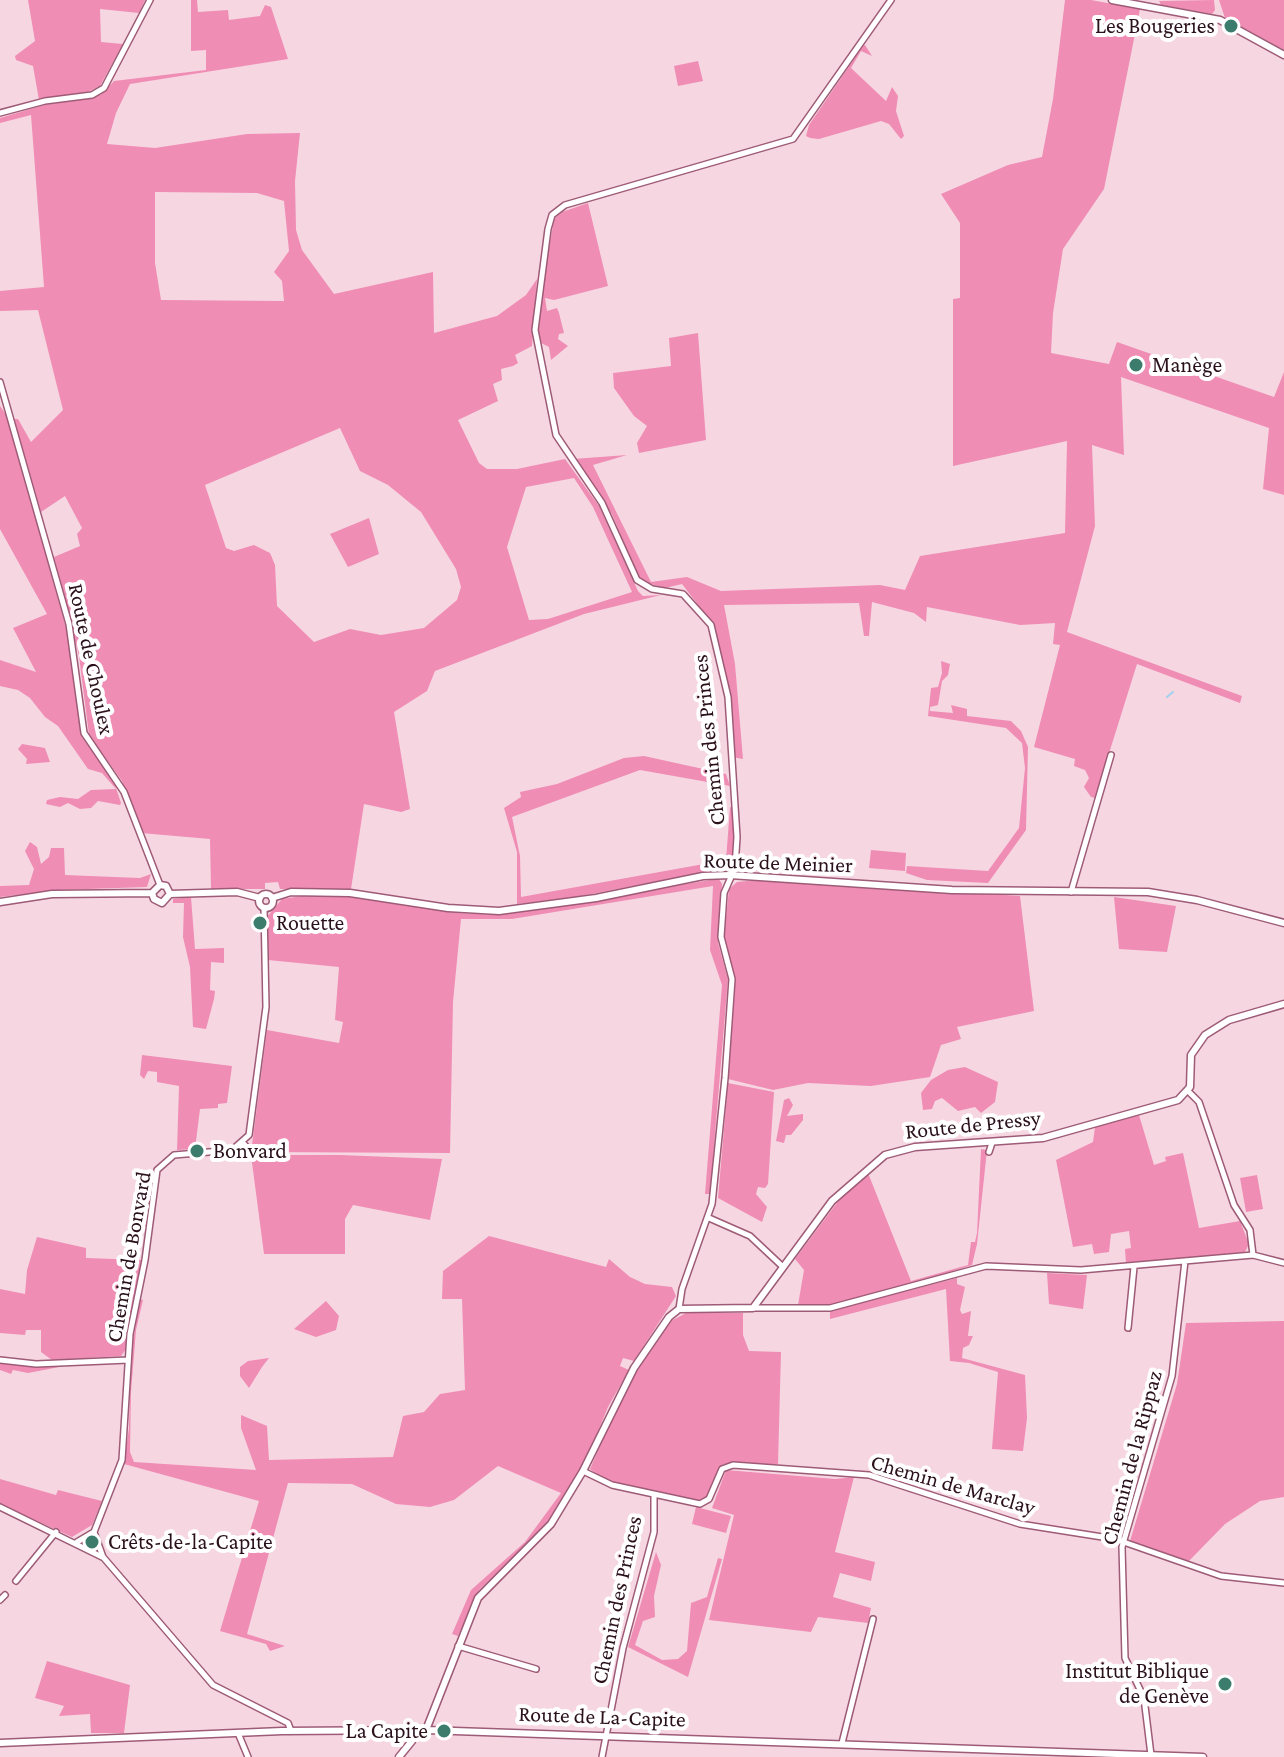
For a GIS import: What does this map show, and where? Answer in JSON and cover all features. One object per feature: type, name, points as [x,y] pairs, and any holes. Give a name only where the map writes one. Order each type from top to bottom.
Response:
[{"type":"street","points":[[0,113],[99,91],[110,81],[150,0]]},
{"type":"street","name":"Chemin des Princes","points":[[602,1757],[623,1648],[654,1532],[654,1495],[612,1485],[583,1471],[634,1368],[665,1321],[679,1309],[682,1289],[709,1218],[731,999],[731,970],[721,937],[724,893],[735,868],[737,802],[729,756],[728,697],[716,636],[708,620],[687,597],[675,591],[652,589],[637,580],[602,503],[556,435],[535,330],[548,229],[552,215],[565,205],[793,139],[891,0]]},
{"type":"street","points":[[1112,0],[1220,20],[1284,55]]},
{"type":"street","name":"Route de Choulex","points":[[0,382],[73,643],[84,733],[124,792],[160,885]]},
{"type":"street","points":[[1071,892],[1111,755]]},
{"type":"street","name":"Route de Meinier","points":[[260,898],[268,894],[272,898],[291,892],[350,893],[448,908],[499,911],[596,898],[703,876],[730,875],[952,890],[1161,893],[1284,923]]},
{"type":"street","points":[[0,902],[44,895],[152,893],[160,885],[166,886],[170,894]]},
{"type":"street","points":[[152,893],[154,899],[162,903],[170,894],[237,892],[260,898],[264,908],[266,1007],[251,1128],[243,1143],[251,1152]]},
{"type":"street","points":[[264,908],[271,907],[272,898]]},
{"type":"street","points":[[1253,1255],[1250,1230],[1234,1205],[1199,1102],[1188,1091],[1192,1052],[1205,1035],[1229,1020],[1284,1004]]},
{"type":"street","name":"Route de Pressy","points":[[753,1308],[838,1194],[880,1157],[915,1147],[1043,1138],[1178,1100],[1188,1091]]},
{"type":"street","name":"Chemin de Bonvard","points":[[94,1532],[122,1460],[128,1360],[157,1170],[174,1155],[227,1151],[243,1143]]},
{"type":"street","points":[[989,1152],[992,1143]]},
{"type":"street","points":[[709,1218],[750,1236],[783,1267]]},
{"type":"street","points":[[679,1309],[830,1308],[986,1266],[1072,1270],[1253,1255],[1284,1263]]},
{"type":"street","name":"Chemin de la Rippaz","points":[[1154,1756],[1144,1698],[1125,1658],[1123,1541],[1172,1376],[1185,1261]]},
{"type":"street","points":[[1128,1328],[1134,1267]]},
{"type":"street","points":[[0,1360],[36,1364],[128,1360]]},
{"type":"street","name":"Chemin de Marclay","points":[[654,1495],[704,1503],[720,1472],[733,1465],[858,1474],[1020,1524],[1123,1541]]},
{"type":"street","points":[[426,1730],[478,1598],[545,1532],[583,1471]]},
{"type":"street","points":[[0,1507],[103,1557],[213,1685],[288,1723],[291,1731]]},
{"type":"street","points":[[16,1581],[56,1532]]},
{"type":"street","points":[[77,1542],[94,1532],[103,1557]]},
{"type":"street","points":[[1123,1541],[1221,1576],[1284,1583]]},
{"type":"street","points":[[842,1743],[873,1619]]},
{"type":"street","points":[[458,1646],[536,1669]]},
{"type":"street","name":"Route de La-Capite","points":[[0,1743],[291,1731],[426,1730],[1203,1757]]},
{"type":"street","points":[[399,1757],[412,1741],[415,1731]]},
{"type":"street","points":[[238,1733],[248,1757]]},
{"type":"shaded area","points":[[28,0],[145,0],[139,13],[100,9],[101,42],[123,44],[100,86],[86,93],[39,100],[33,66],[16,60],[15,56],[35,41]]},
{"type":"shaded area","points":[[191,0],[197,0],[198,12],[228,10],[229,20],[260,16],[265,5],[271,7],[288,59],[130,84],[116,113],[107,144],[155,148],[247,134],[300,133],[295,181],[296,230],[302,250],[334,294],[433,272],[434,333],[497,316],[526,295],[537,279],[532,346],[515,355],[518,363],[501,369],[502,380],[493,384],[498,401],[458,420],[479,463],[487,469],[517,469],[565,459],[599,506],[638,591],[643,596],[661,595],[584,614],[435,671],[427,691],[394,712],[410,809],[401,812],[364,804],[351,889],[280,889],[278,882],[265,883],[265,889],[211,889],[210,839],[141,833],[122,781],[89,735],[79,656],[54,557],[80,546],[77,534],[82,528],[65,496],[41,512],[14,419],[18,419],[31,442],[63,410],[38,310],[0,311],[0,291],[44,287],[31,115],[0,123],[0,118],[44,105],[87,99],[102,94],[114,81],[206,70],[206,50],[191,51]],"holes":[[[155,192],[257,193],[284,201],[289,251],[274,272],[282,281],[284,301],[161,300],[155,263]],[[340,428],[360,471],[388,485],[421,512],[456,569],[461,587],[457,600],[424,628],[381,635],[350,629],[314,642],[277,606],[275,565],[270,553],[254,545],[234,551],[226,548],[205,485]],[[574,478],[593,507],[632,592],[548,619],[529,620],[507,547],[526,487]]]},
{"type":"shaded area","points":[[1065,0],[1091,0],[1140,9],[1104,189],[1063,249],[1053,313],[1051,353],[1109,364],[1117,342],[1274,397],[1284,372],[1284,495],[1263,489],[1269,428],[1121,377],[1124,455],[1092,445],[1095,526],[1067,632],[1242,696],[1240,703],[1137,664],[1095,798],[1084,787],[1089,778],[1085,770],[1074,766],[1075,759],[1034,747],[1060,645],[1053,644],[1055,623],[1020,625],[927,607],[926,622],[914,613],[872,602],[869,636],[864,636],[859,603],[724,605],[735,664],[743,759],[732,757],[730,694],[715,627],[682,584],[665,588],[640,581],[612,514],[573,459],[627,455],[593,465],[651,582],[687,577],[721,591],[880,585],[905,590],[920,556],[1065,533],[1067,441],[953,466],[953,299],[960,298],[960,223],[941,194],[1008,165],[1042,157],[1053,99]]},
{"type":"shaded area","points":[[1214,0],[1215,10],[1212,14],[1161,5],[1159,1]]},
{"type":"shaded area","points":[[1219,0],[1284,0],[1284,50],[1225,18]]},
{"type":"shaded area","points":[[865,45],[872,56],[861,51],[851,68],[886,101],[892,87],[898,96],[896,111],[904,136],[901,139],[889,124],[881,121],[819,139],[806,136],[809,125]]},
{"type":"shaded area","points":[[698,61],[703,81],[678,86],[674,66]]},
{"type":"shaded area","points":[[588,203],[608,286],[554,300],[545,298],[547,311],[557,308],[564,333],[559,334],[558,339],[568,346],[551,360],[549,347],[539,342],[538,315],[554,219],[562,212]]},
{"type":"shaded area","points":[[698,333],[706,440],[639,453],[637,443],[647,426],[634,416],[614,388],[613,373],[671,366],[669,338]]},
{"type":"shaded area","points":[[0,406],[7,416],[73,653],[82,737],[114,782],[121,803],[120,805],[98,801],[91,808],[80,809],[68,803],[60,807],[46,804],[47,800],[60,797],[78,799],[91,790],[116,789],[102,773],[88,769],[58,726],[45,717],[30,698],[18,690],[0,686],[0,660],[36,672],[13,628],[47,614],[0,529]]},
{"type":"shaded area","points":[[369,518],[379,554],[348,567],[330,534]]},
{"type":"shaded area","points":[[941,661],[950,664],[948,675],[942,681],[938,705],[930,707],[930,711],[953,713],[951,705],[967,709],[967,716],[1011,721],[1021,731],[1028,747],[1026,830],[988,883],[927,880],[906,873],[907,866],[988,871],[1019,828],[1025,768],[1022,743],[1006,728],[928,716],[931,688],[938,687],[942,673]]},
{"type":"shaded area","points":[[22,744],[45,748],[50,762],[26,764],[27,759],[18,749]]},
{"type":"shaded area","points":[[644,756],[726,774],[730,786],[640,770],[512,817],[520,856],[521,897],[726,860],[730,807],[734,809],[735,831],[731,867],[576,897],[517,904],[517,852],[504,808],[521,797],[520,792],[557,784],[624,758]]},
{"type":"shaded area","points":[[30,842],[37,847],[41,864],[49,857],[51,848],[64,848],[65,875],[140,878],[151,874],[147,887],[58,890],[0,897],[0,886],[29,885],[34,869],[25,851]]},
{"type":"shaded area","points":[[871,850],[906,853],[905,871],[869,868]]},
{"type":"shaded area","points":[[719,879],[722,884],[718,943],[728,979],[710,1194],[705,1194],[722,985],[710,950],[713,886],[512,919],[461,919],[453,1002],[450,1153],[260,1152],[252,1145],[267,1030],[339,1043],[343,1022],[335,1020],[339,967],[268,960],[267,917],[282,899],[308,895],[363,897],[458,913],[496,915]]},
{"type":"shaded area","points":[[758,880],[1020,896],[1034,1011],[957,1027],[961,1039],[941,1045],[930,1077],[871,1086],[808,1083],[773,1090],[728,1079],[734,981],[724,938],[729,889],[737,882]]},
{"type":"shaded area","points":[[191,897],[195,949],[224,948],[224,963],[211,962],[210,990],[215,991],[206,1029],[193,1027],[190,967],[183,937],[184,903],[173,903],[173,899]]},
{"type":"shaded area","points":[[1114,897],[1176,906],[1167,952],[1119,949]]},
{"type":"shaded area","points":[[142,1055],[232,1066],[227,1103],[218,1104],[218,1108],[200,1109],[195,1149],[177,1150],[179,1086],[157,1082],[157,1072],[148,1071],[144,1079],[140,1075]]},
{"type":"shaded area","points":[[965,1067],[998,1082],[995,1102],[981,1113],[975,1107],[958,1111],[942,1098],[935,1101],[932,1109],[923,1110],[921,1093],[931,1080],[948,1070]]},
{"type":"shaded area","points":[[728,1083],[774,1092],[768,1184],[765,1188],[758,1187],[756,1194],[767,1207],[762,1222],[718,1198]]},
{"type":"shaded area","points":[[789,1098],[793,1105],[787,1116],[803,1114],[803,1120],[791,1135],[786,1135],[784,1143],[776,1141],[784,1100]]},
{"type":"shaded area","points":[[1139,1115],[1154,1165],[1166,1161],[1165,1157],[1183,1153],[1199,1228],[1240,1221],[1249,1244],[1245,1252],[1126,1264],[1125,1249],[1131,1248],[1129,1231],[1111,1234],[1109,1252],[1094,1254],[1092,1244],[1073,1247],[1056,1160],[1093,1142],[1095,1127]]},
{"type":"shaded area","points":[[981,1149],[987,1150],[977,1244],[972,1265],[888,1292],[834,1304],[767,1308],[760,1304],[798,1305],[804,1270],[795,1259],[842,1196],[868,1173],[911,1281],[968,1265],[971,1242],[975,1242],[977,1233]]},
{"type":"shaded area","points":[[251,1155],[442,1159],[430,1220],[353,1205],[345,1219],[345,1254],[264,1254]]},
{"type":"shaded area","points":[[1257,1175],[1263,1209],[1246,1212],[1240,1178]]},
{"type":"shaded area","points":[[489,1236],[606,1267],[609,1259],[630,1277],[645,1284],[672,1287],[676,1296],[634,1361],[623,1358],[620,1366],[629,1370],[608,1407],[587,1458],[545,1527],[479,1590],[458,1636],[452,1634],[471,1590],[525,1542],[561,1493],[498,1466],[454,1500],[430,1507],[396,1504],[352,1484],[288,1483],[247,1634],[285,1646],[270,1651],[266,1644],[220,1631],[259,1501],[124,1464],[129,1428],[131,1353],[140,1299],[143,1300],[136,1330],[131,1392],[130,1452],[134,1462],[256,1470],[241,1428],[241,1415],[267,1426],[269,1460],[393,1457],[403,1416],[424,1412],[440,1394],[465,1390],[462,1299],[442,1299],[443,1271]]},
{"type":"shaded area","points":[[37,1237],[86,1248],[86,1258],[142,1260],[126,1349],[121,1356],[52,1360],[41,1352],[41,1330],[26,1330],[25,1335],[0,1333],[0,1289],[25,1294],[27,1270]]},
{"type":"shaded area","points":[[1047,1273],[1087,1275],[1083,1309],[1049,1304]]},
{"type":"shaded area","points":[[957,1278],[957,1284],[965,1287],[960,1310],[962,1314],[971,1311],[968,1336],[973,1336],[969,1345],[963,1348],[962,1358],[1025,1375],[1027,1418],[1023,1451],[992,1449],[998,1372],[950,1361],[946,1289],[830,1319],[830,1311]]},
{"type":"shaded area","points":[[326,1301],[339,1316],[336,1330],[316,1337],[294,1329]]},
{"type":"shaded area","points":[[686,1313],[743,1313],[743,1335],[749,1351],[781,1352],[778,1464],[723,1464],[707,1497],[701,1502],[607,1481],[590,1469],[617,1407],[641,1364],[669,1322]]},
{"type":"shaded area","points":[[1284,1321],[1284,1497],[1260,1501],[1225,1524],[1188,1562],[1130,1541],[1177,1384],[1186,1323]]},
{"type":"shaded area","points":[[269,1358],[249,1388],[240,1376],[240,1367],[248,1361]]},
{"type":"shaded area","points":[[0,1362],[34,1367],[80,1363],[28,1373],[13,1370],[11,1374],[0,1370]]},
{"type":"shaded area","points":[[726,1470],[835,1479],[854,1477],[835,1552],[875,1562],[871,1581],[840,1573],[833,1597],[871,1608],[868,1623],[818,1617],[811,1632],[709,1620],[734,1515],[712,1508]]},
{"type":"shaded area","points":[[0,1479],[56,1495],[58,1490],[102,1501],[92,1525],[72,1537],[0,1504]]},
{"type":"shaded area","points":[[696,1507],[731,1516],[726,1533],[692,1524]]},
{"type":"shaded area","points":[[656,1552],[661,1565],[654,1596],[655,1617],[643,1621],[635,1645],[662,1660],[678,1659],[687,1651],[691,1603],[707,1597],[718,1558],[722,1559],[688,1677],[628,1647]]},
{"type":"shaded area","points":[[47,1661],[130,1685],[124,1733],[91,1733],[90,1714],[59,1716],[64,1706],[35,1698]]},
{"type":"waterway","points":[[1167,697],[1173,692]]},
{"type":"place","name":"Les Bougeries","points":[[1231,26]]},
{"type":"place","name":"Manège","points":[[1136,365]]},
{"type":"place","name":"Rouette","points":[[260,923]]},
{"type":"place","name":"Bonvard","points":[[197,1151]]},
{"type":"place","name":"Crêts-de-la-Capite","points":[[92,1542]]},
{"type":"place","name":"Institut Biblique de Genève","points":[[1225,1684]]},
{"type":"place","name":"La Capite","points":[[444,1731]]}]
